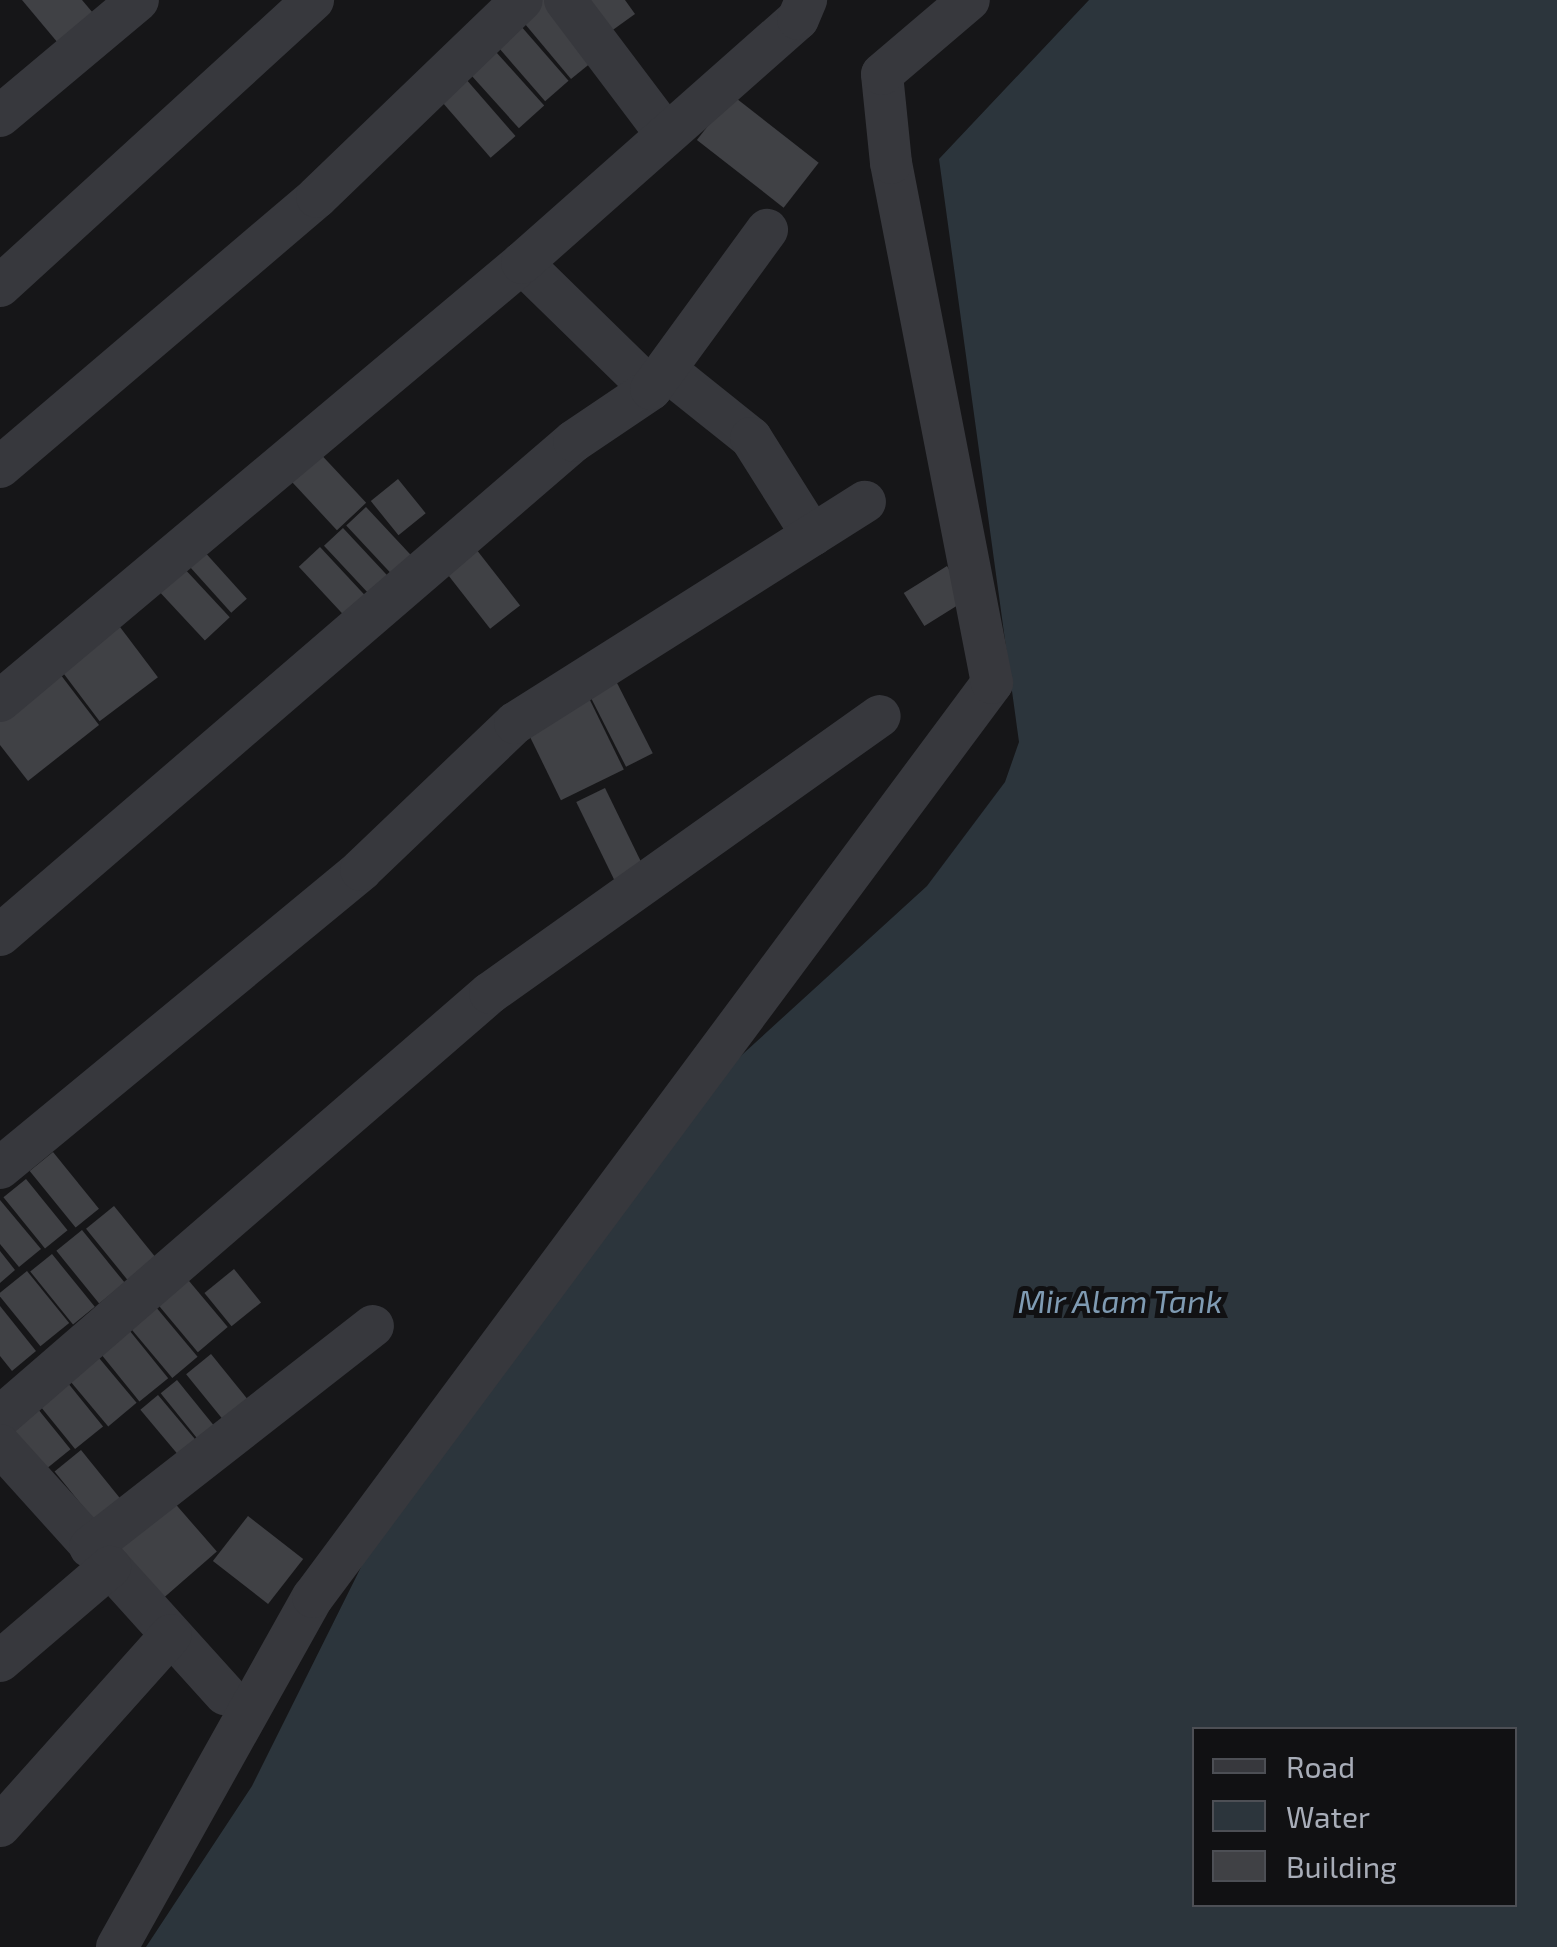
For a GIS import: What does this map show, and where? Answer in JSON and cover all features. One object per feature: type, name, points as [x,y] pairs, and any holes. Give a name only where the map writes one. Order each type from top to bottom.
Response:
[{"type":"street","points":[[0,116],[138,0]]},
{"type":"street","points":[[0,286],[313,0]]},
{"type":"street","points":[[0,467],[317,197],[522,0]]},
{"type":"street","points":[[565,0],[666,134]]},
{"type":"street","points":[[0,701],[522,263],[798,19],[806,0]]},
{"type":"street","points":[[117,1947],[313,1597],[992,683],[890,163],[882,74],[969,0]]},
{"type":"street","points":[[0,936],[574,440],[658,380],[767,230]]},
{"type":"street","points":[[522,263],[658,380],[752,438],[812,536]]},
{"type":"street","points":[[0,1168],[361,870],[515,723],[866,502]]},
{"type":"street","points":[[0,1417],[490,992],[880,716]]},
{"type":"street","points":[[0,1661],[100,1557],[372,1326]]},
{"type":"street","points":[[0,1445],[225,1694]]},
{"type":"street","points":[[0,1826],[171,1635]]},
{"type":"water","name":"Mir Alam Tank","points":[[1089,0],[1557,0],[1557,1947],[146,1947],[252,1786],[381,1527],[700,1093],[927,886],[1005,782],[1019,742],[939,159]]},
{"type":"building","points":[[22,0],[82,0],[93,13],[58,43]]},
{"type":"building","points":[[542,0],[558,0],[603,53],[571,79],[520,18]]},
{"type":"building","points":[[576,0],[625,0],[635,14],[603,37]]},
{"type":"building","points":[[520,25],[569,81],[545,101],[497,45]]},
{"type":"building","points":[[496,52],[544,106],[519,128],[471,75]]},
{"type":"building","points":[[465,78],[516,136],[491,158],[440,100]]},
{"type":"building","points":[[732,95],[819,163],[784,208],[697,140]]},
{"type":"building","points":[[315,448],[366,503],[337,530],[286,475]]},
{"type":"building","points":[[398,479],[426,513],[398,535],[371,501]]},
{"type":"building","points":[[366,507],[418,563],[398,581],[346,525]]},
{"type":"building","points":[[343,528],[395,584],[376,601],[324,546]]},
{"type":"building","points":[[469,540],[520,605],[490,629],[439,563]]},
{"type":"building","points":[[320,547],[370,600],[349,620],[299,567]]},
{"type":"building","points":[[202,549],[247,599],[231,613],[186,563]]},
{"type":"building","points":[[182,566],[230,617],[205,640],[157,589]]},
{"type":"building","points":[[947,566],[968,599],[924,626],[904,593]]},
{"type":"building","points":[[120,627],[158,677],[100,721],[62,671]]},
{"type":"building","points":[[57,670],[99,725],[28,781],[0,745],[0,715]]},
{"type":"building","points":[[616,681],[653,753],[626,767],[589,695]]},
{"type":"building","points":[[587,694],[624,769],[561,800],[524,725]]},
{"type":"building","points":[[605,788],[644,867],[615,881],[576,802]]},
{"type":"building","points":[[53,1152],[99,1209],[76,1228],[30,1171]]},
{"type":"building","points":[[26,1179],[68,1230],[45,1249],[3,1197]]},
{"type":"building","points":[[0,1200],[41,1249],[19,1267],[0,1244]]},
{"type":"building","points":[[114,1206],[160,1263],[132,1285],[86,1229]]},
{"type":"building","points":[[82,1230],[125,1283],[99,1304],[56,1251]]},
{"type":"building","points":[[0,1251],[15,1270],[0,1283]]},
{"type":"building","points":[[52,1254],[95,1307],[73,1324],[30,1272]]},
{"type":"building","points":[[234,1269],[261,1302],[232,1326],[204,1293]]},
{"type":"building","points":[[27,1271],[69,1323],[40,1346],[0,1296]]},
{"type":"building","points":[[184,1275],[228,1327],[198,1352],[154,1300]]},
{"type":"building","points":[[150,1300],[198,1357],[172,1378],[125,1321]]},
{"type":"building","points":[[0,1306],[36,1351],[12,1371],[0,1356]]},
{"type":"building","points":[[121,1320],[168,1378],[139,1402],[92,1343]]},
{"type":"building","points":[[89,1346],[137,1403],[108,1426],[61,1370]]},
{"type":"building","points":[[211,1354],[250,1402],[225,1422],[186,1374]]},
{"type":"building","points":[[59,1372],[103,1426],[75,1449],[31,1395]]},
{"type":"building","points":[[177,1380],[217,1429],[200,1442],[161,1393]]},
{"type":"building","points":[[158,1395],[197,1442],[180,1457],[140,1410]]},
{"type":"building","points":[[29,1398],[71,1449],[45,1470],[3,1419]]},
{"type":"building","points":[[81,1450],[125,1504],[99,1526],[55,1471]]},
{"type":"building","points":[[165,1492],[217,1552],[162,1600],[110,1540]]},
{"type":"building","points":[[248,1516],[303,1559],[268,1604],[213,1561]]}]
